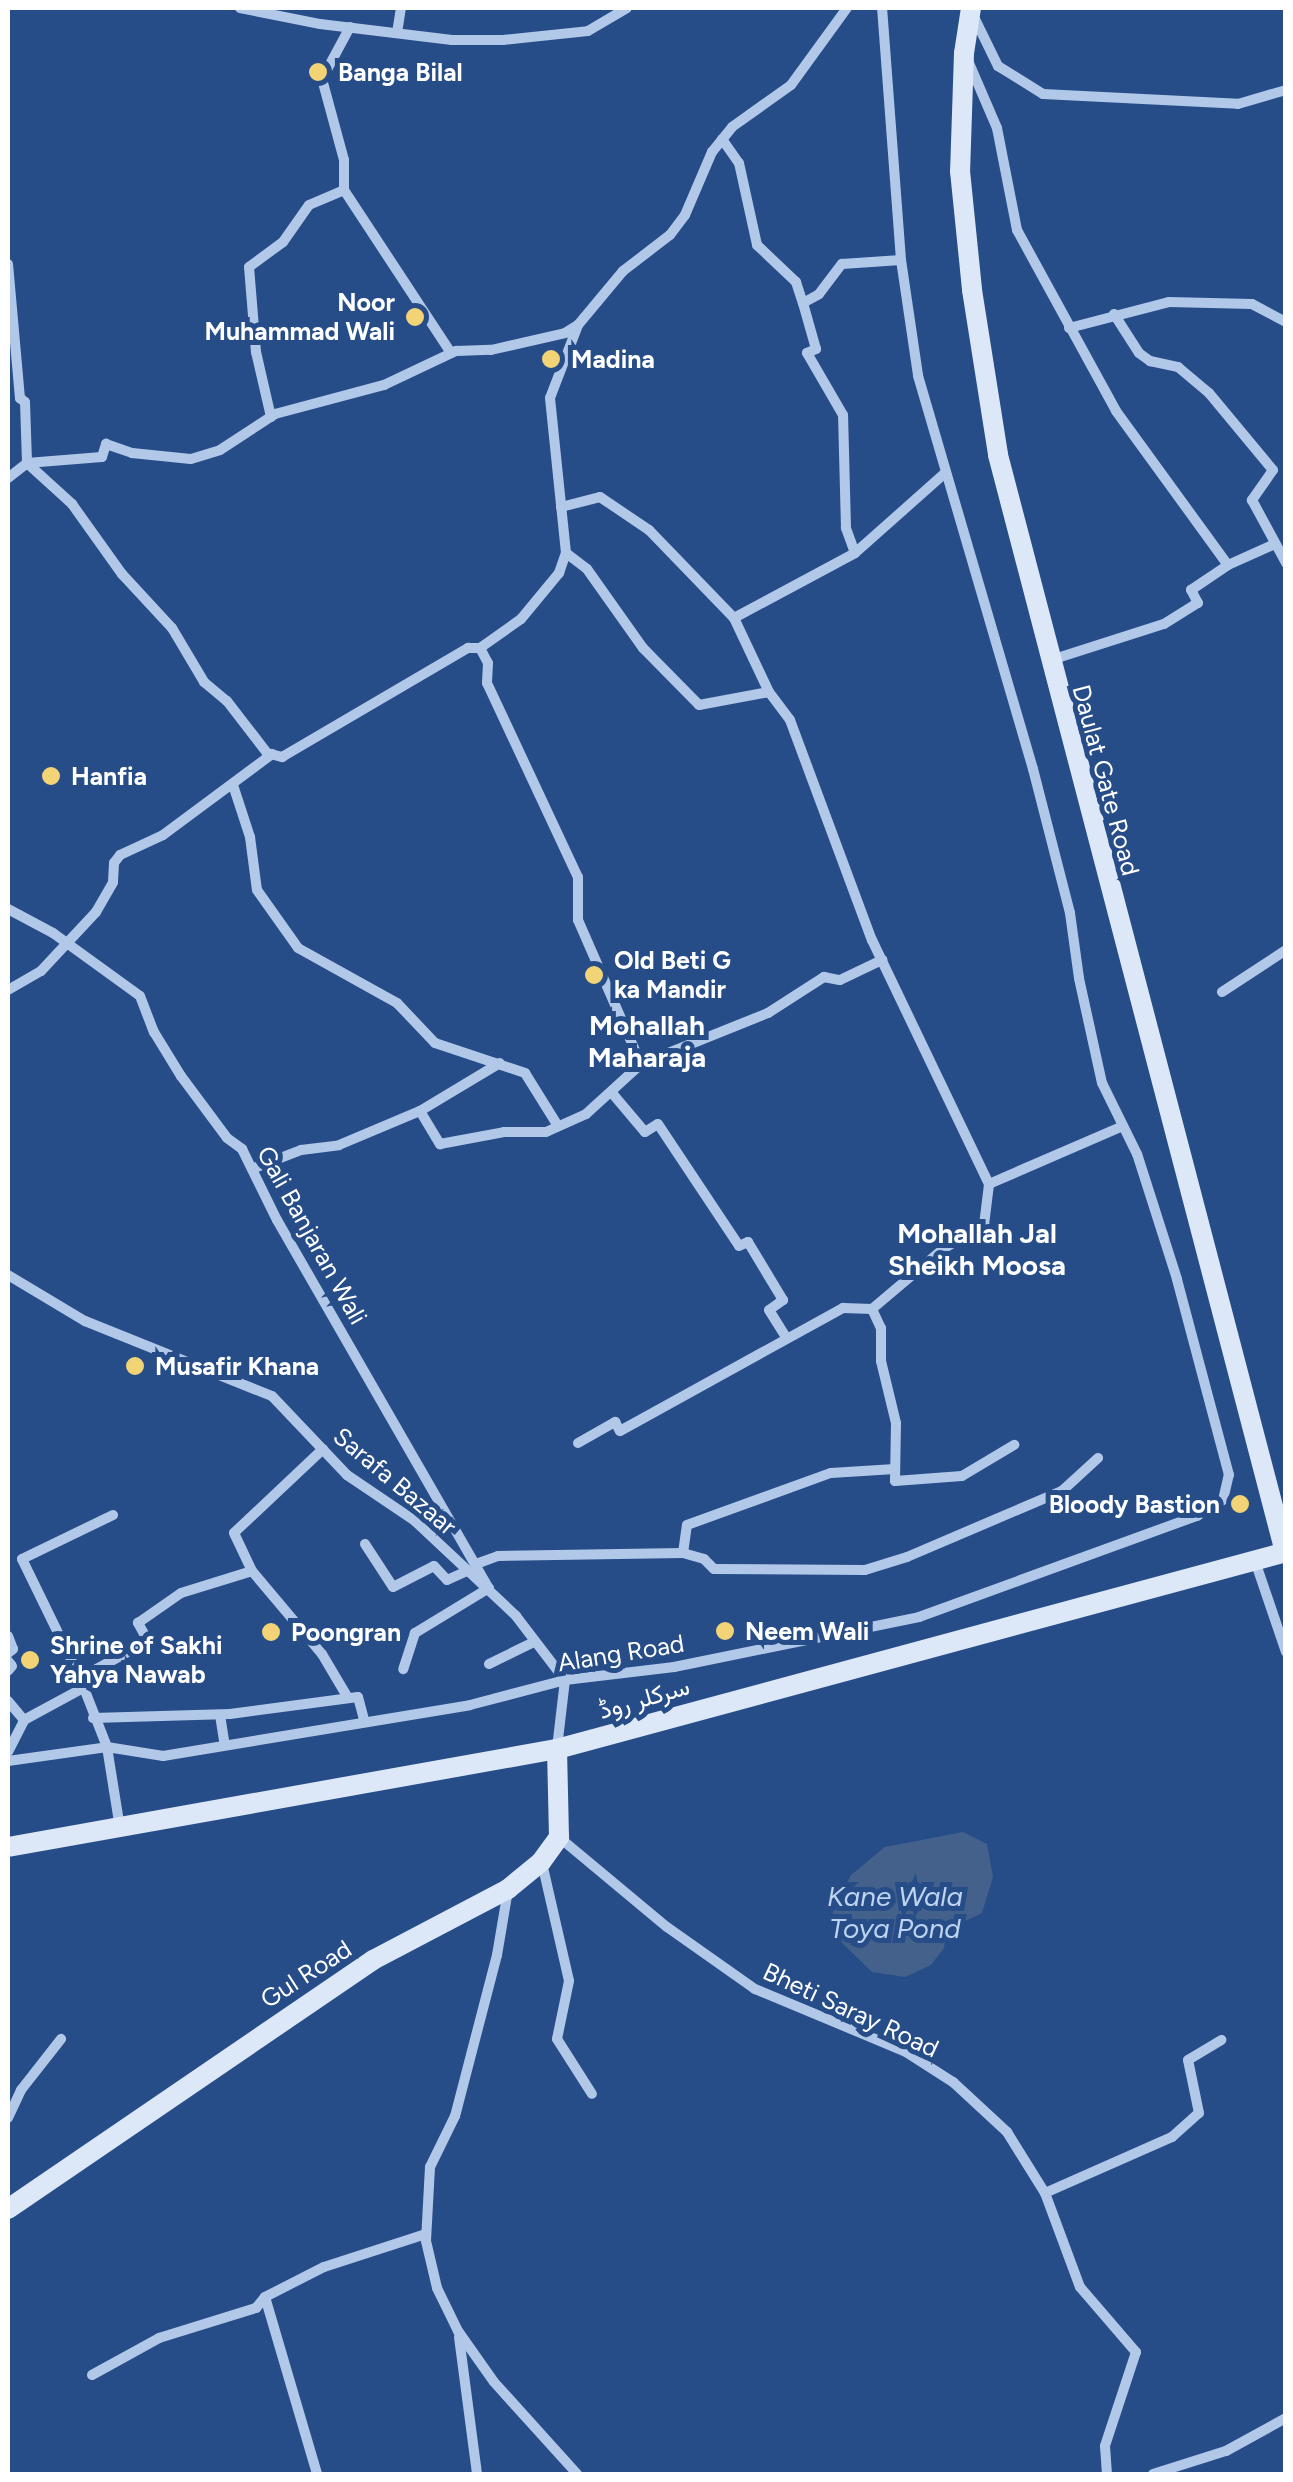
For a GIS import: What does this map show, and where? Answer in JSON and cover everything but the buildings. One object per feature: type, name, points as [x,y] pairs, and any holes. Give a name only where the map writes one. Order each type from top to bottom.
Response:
[{"type":"main road","name":"Daulat Gate Road","points":[[971,9],[964,53],[960,171],[972,290],[998,455],[1285,1552]]},
{"type":"main road","name":"سرکلر روڈ","points":[[8,1848],[556,1749],[1285,1552]]},
{"type":"main road","points":[[556,1749],[559,1837]]},
{"type":"main road","name":"Gul Road","points":[[8,2209],[373,1960],[508,1889],[542,1862],[559,1837]]},
{"type":"street","points":[[240,8],[397,32],[504,40],[588,31],[627,8]]},
{"type":"street","points":[[397,32],[401,8]]},
{"type":"street","points":[[8,264],[20,398],[25,402],[27,463],[72,504],[122,574],[172,628],[204,682],[228,701],[272,754],[282,757],[468,648],[480,648],[540,598],[566,554],[550,398],[578,325],[623,271],[670,235],[686,215],[712,152],[732,126],[790,85],[847,8]]},
{"type":"street","points":[[882,8],[902,260],[918,375],[1052,840],[1102,1083],[1124,1126],[989,1184]]},
{"type":"street","points":[[971,9],[998,66],[1043,94],[1238,104],[1286,90]]},
{"type":"street","points":[[350,26],[322,80],[344,160],[344,190],[451,353]]},
{"type":"street","points":[[964,53],[997,128],[1017,230],[1116,411],[1228,565]]},
{"type":"street","points":[[722,139],[739,163],[757,245],[796,282],[816,349],[807,353],[843,415],[846,528],[854,553]]},
{"type":"street","points":[[270,418],[256,352],[249,267],[283,242],[309,205],[344,190]]},
{"type":"street","points":[[804,303],[820,294],[842,264],[902,260]]},
{"type":"street","points":[[1069,328],[1169,302],[1252,304],[1286,322]]},
{"type":"street","points":[[1114,314],[1139,353],[1150,361],[1178,367],[1208,393],[1272,470],[1252,500],[1286,563]]},
{"type":"street","points":[[8,478],[27,463],[102,457],[106,444],[132,453],[190,460],[220,450],[270,418],[384,385],[451,353],[537,341],[578,325]]},
{"type":"street","points":[[734,618],[854,553],[944,472]]},
{"type":"street","points":[[561,508],[600,497],[650,530],[734,618],[769,692],[790,720],[882,960],[989,1184],[984,1225],[943,1250],[872,1309],[843,1308],[620,1431],[616,1422],[578,1443]]},
{"type":"street","points":[[1050,660],[1164,624],[1198,603],[1192,590],[1228,565],[1276,544]]},
{"type":"street","points":[[566,554],[587,569],[643,648],[699,705],[769,692]]},
{"type":"street","points":[[480,648],[488,663],[487,683],[578,877],[578,920],[641,1064]]},
{"type":"street","points":[[8,990],[42,971],[68,944],[108,892],[120,855],[163,834],[272,754]]},
{"type":"street","points":[[233,784],[250,838],[257,890],[298,948],[398,1004],[435,1043],[525,1072],[558,1126]]},
{"type":"street","name":"Gali Banjaran Wali","points":[[8,909],[68,944],[140,996],[154,1032],[182,1076],[227,1138],[242,1150],[471,1568]]},
{"type":"street","points":[[1222,992],[1286,950]]},
{"type":"street","points":[[420,1111],[440,1144],[558,1126],[586,1114],[641,1064],[768,1013],[824,977],[840,980],[882,960]]},
{"type":"street","points":[[252,1169],[301,1150],[339,1145],[420,1111],[500,1063]]},
{"type":"street","points":[[612,1093],[646,1132],[658,1124],[739,1246],[748,1242],[782,1300],[769,1310],[786,1337]]},
{"type":"street","name":"Alang Road","points":[[8,1762],[107,1747],[162,1756],[470,1705],[565,1680],[674,1668],[919,1617],[1197,1516],[1222,1500],[1229,1474],[1177,1279],[1137,1154],[1124,1126]]},
{"type":"street","name":"Sarafa Bazaar","points":[[8,1275],[85,1321],[272,1396],[322,1450],[375,1498],[415,1521],[471,1568],[565,1680]]},
{"type":"street","points":[[872,1309],[881,1328],[881,1361],[896,1423],[894,1481],[962,1476],[1014,1445]]},
{"type":"street","points":[[322,1450],[234,1533],[252,1571],[322,1654],[348,1698]]},
{"type":"street","points":[[365,1544],[393,1587],[434,1566],[447,1580],[498,1556],[684,1553],[704,1559],[714,1570],[866,1570],[1062,1491],[1098,1458]]},
{"type":"street","points":[[684,1553],[687,1525],[831,1473],[895,1469]]},
{"type":"street","points":[[114,1515],[22,1559],[107,1747],[120,1829]]},
{"type":"street","points":[[1254,1561],[1286,1652]]},
{"type":"street","points":[[8,1752],[24,1720],[148,1641],[138,1623],[181,1592],[252,1571]]},
{"type":"street","points":[[403,1669],[415,1633],[490,1588]]},
{"type":"street","points":[[8,1636],[13,1648],[8,1654]]},
{"type":"street","points":[[489,1664],[534,1642]]},
{"type":"street","points":[[8,1661],[12,1666],[8,1671]]},
{"type":"street","points":[[556,1749],[565,1680]]},
{"type":"street","points":[[92,1718],[220,1715],[358,1697],[364,1720]]},
{"type":"street","points":[[8,1700],[24,1720]]},
{"type":"street","points":[[220,1715],[225,1745]]},
{"type":"street","name":"Bheti Saray Road","points":[[559,1837],[667,1926],[755,1989],[906,2052],[952,2082],[1007,2132],[1045,2192],[1080,2288],[1136,2352],[1105,2446],[1107,2474]]},
{"type":"street","points":[[542,1862],[568,1981],[557,2039],[592,2094]]},
{"type":"street","points":[[508,1889],[492,1974],[455,2116],[430,2168],[426,2234],[436,2288],[458,2331],[494,2382],[577,2474]]},
{"type":"street","points":[[8,2118],[22,2090],[61,2040]]},
{"type":"street","points":[[1045,2192],[1172,2137],[1199,2113],[1188,2060],[1221,2040]]},
{"type":"street","points":[[92,2375],[160,2338],[256,2308],[265,2297],[324,2266],[426,2234]]},
{"type":"street","points":[[265,2297],[318,2474]]},
{"type":"street","points":[[458,2331],[477,2474]]},
{"type":"street","points":[[1153,2474],[1226,2450],[1286,2418]]},
{"type":"water","name":"Kane Wala Toya Pond","points":[[963,1832],[987,1844],[993,1877],[982,1913],[947,1930],[944,1948],[931,1965],[905,1977],[872,1972],[832,1933],[833,1911],[851,1875],[885,1847]]},
{"type":"place","name":"Banga Bilal","points":[[318,72]]},
{"type":"place","name":"Noor Muhammad Wali","points":[[415,317]]},
{"type":"place","name":"Madina","points":[[551,359]]},
{"type":"place","name":"Hanfia","points":[[51,776]]},
{"type":"place","name":"Old Beti G ka Mandir","points":[[594,975]]},
{"type":"place","name":"Musafir Khana","points":[[135,1366]]},
{"type":"place","name":"Bloody Bastion","points":[[1240,1504]]},
{"type":"place","name":"Neem Wali","points":[[725,1631]]},
{"type":"place","name":"Poongran","points":[[271,1632]]},
{"type":"place","name":"Shrine of Sakhi Yahya Nawab","points":[[30,1660]]},
{"type":"district","name":"Mohallah Maharaja","points":[[647,1041]]},
{"type":"district","name":"Mohallah Jal Sheikh Moosa","points":[[977,1249]]}]
